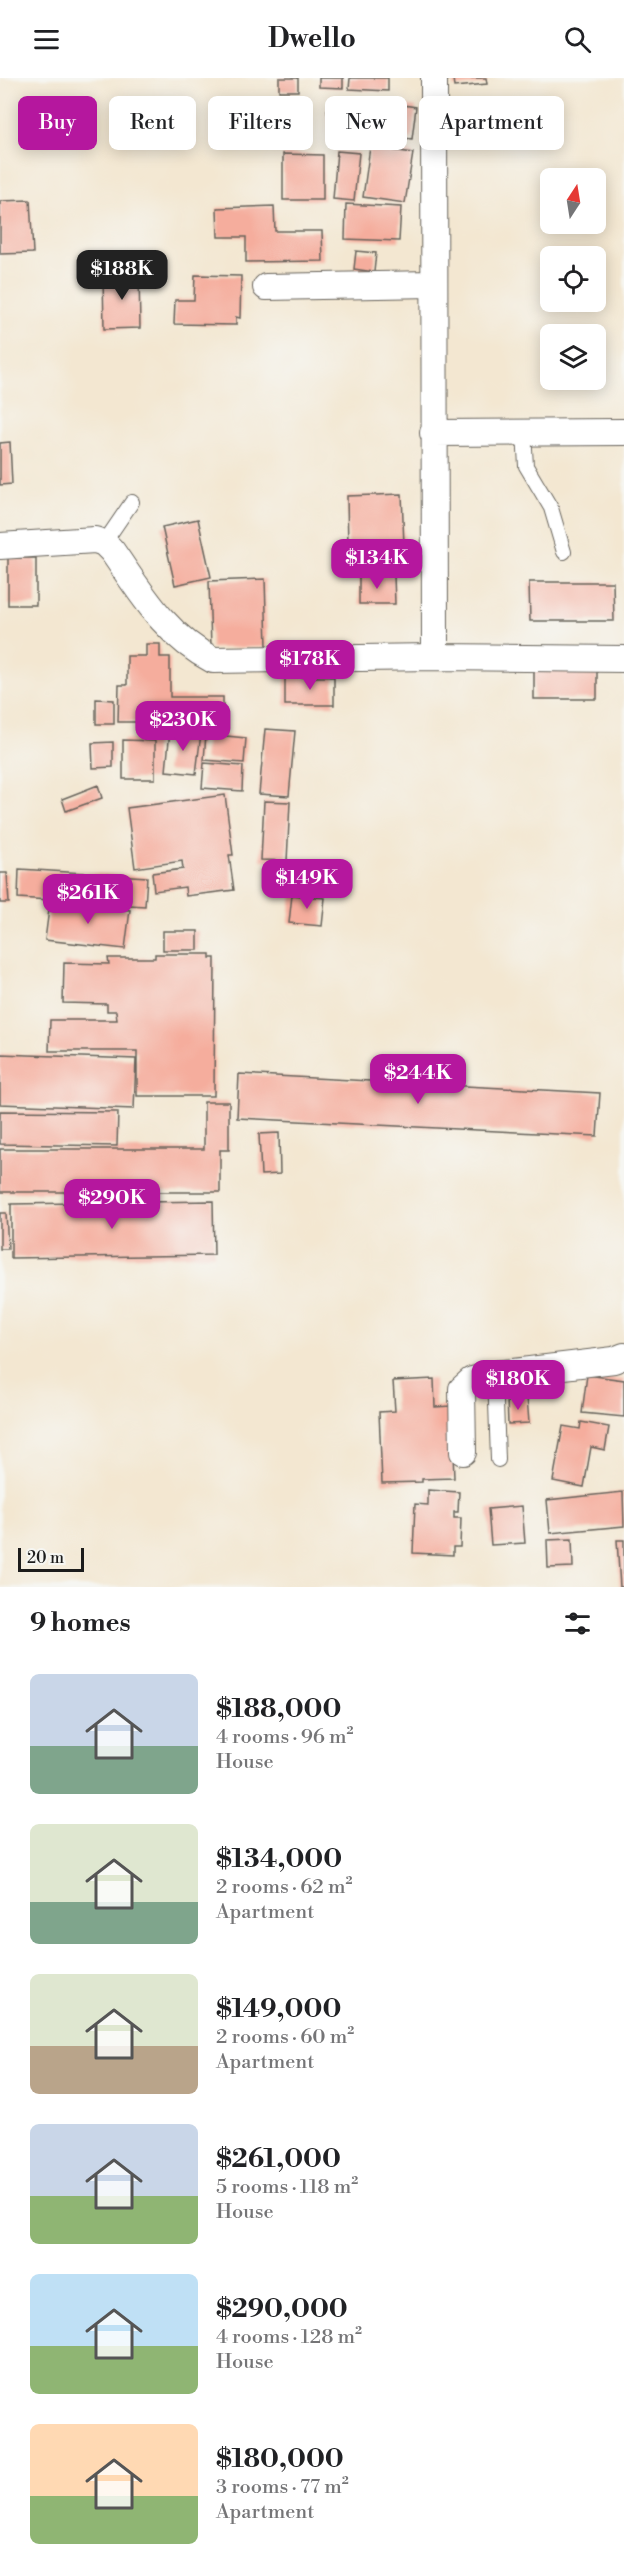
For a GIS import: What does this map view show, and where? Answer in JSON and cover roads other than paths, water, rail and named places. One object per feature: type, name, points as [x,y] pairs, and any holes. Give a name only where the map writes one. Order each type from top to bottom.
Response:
[{"type":"street","points":[[434,78],[435,657]]},
{"type":"street","points":[[266,287],[433,284]]},
{"type":"street","points":[[433,433],[624,432]]},
{"type":"street","points":[[0,546],[95,540],[104,543],[160,620],[192,649],[213,660],[435,657],[624,659]]},
{"type":"street","points":[[463,1452],[462,1389],[472,1380],[495,1374],[614,1360],[624,1356]]},
{"type":"lane","points":[[524,432],[526,466],[551,508],[564,552]]},
{"type":"lane","points":[[104,543],[132,502]]},
{"type":"lane","points":[[495,1374],[498,1460]]}]
